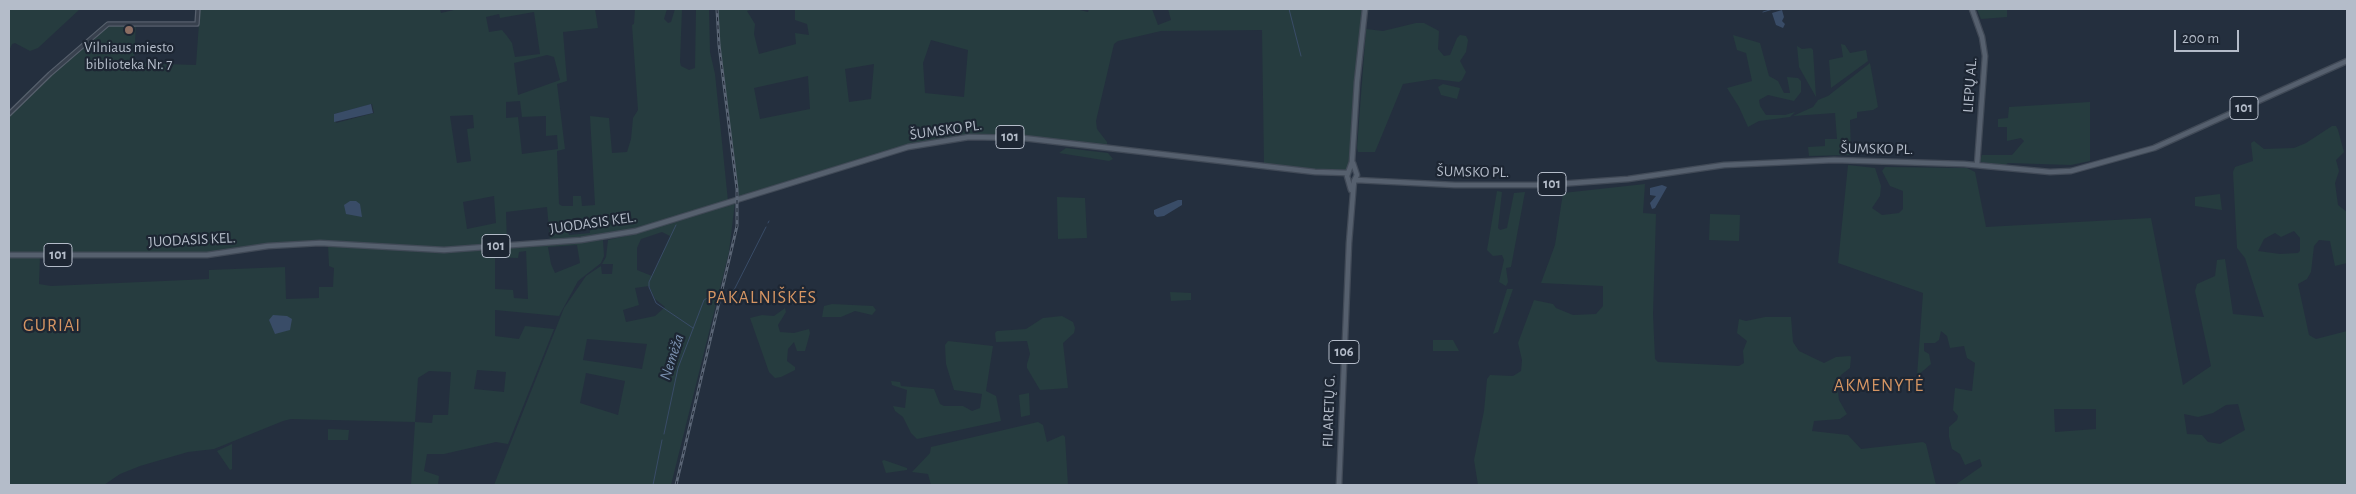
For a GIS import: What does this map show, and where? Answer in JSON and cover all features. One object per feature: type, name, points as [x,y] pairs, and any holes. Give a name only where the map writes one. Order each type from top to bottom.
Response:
[{"type":"main road","name":"106","points":[[1348,176],[1352,162],[1357,76],[1366,9]]},
{"type":"main road","name":"LIEPŲ AL.","points":[[1972,9],[1982,37],[1985,56],[1977,165]]},
{"type":"main road","name":"ŠUMSKO PL.","points":[[736,200],[908,147],[980,136],[1031,139],[1315,172],[1348,176],[1355,180],[1386,180],[1455,185],[1530,185],[1612,181],[1724,165],[1846,160],[1977,165],[2059,172],[2102,164],[2154,148],[2347,61]]},
{"type":"main road","name":"106","points":[[1352,162],[1356,173],[1355,180]]},
{"type":"main road","name":"ŠUMSKO PL.","points":[[1348,176],[1356,173],[1386,180]]},
{"type":"main road","name":"FILARETŲ G.","points":[[1348,176],[1350,219]]},
{"type":"main road","name":"FILARETŲ G.","points":[[1339,485],[1350,219],[1355,180]]},
{"type":"main road","name":"JUODASIS KEL.","points":[[9,255],[207,254],[313,243],[444,250],[605,237],[642,229],[736,200]]},
{"type":"street","points":[[9,114],[50,74],[108,24],[197,24],[198,9]]},
{"type":"green space","points":[[9,9],[80,9],[38,48],[30,51],[15,43],[12,44],[9,51]]},
{"type":"green space","points":[[200,9],[440,9],[441,13],[458,9],[595,9],[598,28],[563,32],[567,81],[557,84],[565,149],[557,151],[559,204],[562,206],[573,206],[573,196],[581,196],[582,206],[595,205],[590,116],[609,118],[612,153],[627,152],[631,139],[633,118],[638,110],[632,25],[634,24],[635,9],[667,9],[664,19],[668,23],[671,22],[675,9],[682,9],[680,62],[681,66],[689,70],[695,68],[696,9],[709,9],[710,52],[715,74],[728,201],[619,233],[550,241],[547,207],[506,212],[507,244],[428,248],[325,242],[214,253],[9,254],[9,111],[27,92],[105,23],[110,22],[136,22],[134,63],[196,65]],"holes":[[[534,12],[540,54],[515,57],[512,43],[502,30],[489,32],[486,17],[499,14],[500,18]],[[547,55],[554,57],[560,80],[518,95],[514,63]],[[520,101],[522,117],[546,116],[546,136],[557,135],[558,149],[522,154],[518,117],[506,118],[506,102]],[[372,104],[374,113],[336,123],[334,114]],[[473,115],[474,128],[467,129],[471,161],[457,163],[450,116]],[[494,196],[496,223],[467,229],[463,202]],[[588,218],[590,233],[569,235],[568,220]]]},
{"type":"green space","points":[[718,9],[754,9],[747,11],[755,24],[754,34],[759,54],[796,44],[795,33],[809,35],[807,24],[795,20],[795,9],[1076,9],[1088,12],[1089,9],[1152,9],[1158,25],[1171,20],[1168,9],[1364,9],[1355,73],[1350,165],[1348,171],[1340,173],[1264,165],[1262,30],[1161,31],[1118,41],[1114,44],[1096,121],[1097,129],[1107,142],[1107,146],[987,134],[954,137],[912,144],[739,198],[720,51]],"holes":[[[931,40],[968,50],[964,97],[925,93],[923,63]],[[874,64],[871,99],[849,102],[845,69]],[[808,76],[810,109],[760,119],[754,88]]]},
{"type":"green space","points":[[1977,9],[2007,9],[2007,17],[1981,19]]},
{"type":"green space","points":[[1416,23],[1424,23],[1439,31],[1438,49],[1444,56],[1450,55],[1460,35],[1466,36],[1468,40],[1466,52],[1460,61],[1466,72],[1459,82],[1435,79],[1403,84],[1375,152],[1358,152],[1366,29],[1383,31]]},
{"type":"green space","points":[[1733,35],[1760,43],[1769,76],[1778,81],[1784,93],[1790,93],[1787,77],[1798,78],[1801,81],[1801,92],[1794,101],[1768,95],[1759,100],[1760,106],[1766,115],[1785,115],[1795,112],[1790,117],[1759,121],[1748,127],[1739,107],[1727,88],[1752,81],[1746,53],[1737,50]]},
{"type":"green space","points":[[1841,44],[1845,45],[1850,53],[1866,50],[1868,61],[1831,88],[1829,60],[1843,57]]},
{"type":"green space","points":[[1797,46],[1802,49],[1811,48],[1813,50],[1816,97],[1799,67]]},
{"type":"green space","points":[[1870,63],[1878,107],[1873,110],[1857,112],[1857,118],[1850,120],[1851,155],[1809,156],[1808,147],[1825,146],[1825,139],[1837,139],[1835,113],[1793,116],[1813,107],[1818,100],[1828,96]]},
{"type":"green space","points":[[1443,84],[1460,88],[1457,99],[1441,95],[1438,87]]},
{"type":"green space","points":[[2090,102],[2090,161],[2071,165],[2008,163],[2005,165],[1981,162],[1982,155],[2012,155],[2024,141],[2021,138],[2007,141],[2007,127],[1998,127],[1998,119],[2008,118],[2009,107]]},
{"type":"green space","points":[[2332,126],[2336,126],[2344,152],[2336,160],[2339,171],[2335,183],[2338,205],[2347,212],[2347,263],[2335,266],[2330,241],[2319,240],[2314,246],[2311,272],[2307,279],[2298,284],[2309,335],[2316,339],[2347,331],[2347,485],[1955,485],[1982,466],[1980,459],[1965,465],[1960,454],[1952,449],[1949,437],[1949,427],[1957,420],[1958,416],[1953,410],[1955,388],[1972,391],[1975,363],[1967,358],[1964,346],[1950,348],[1947,336],[1941,331],[1939,340],[1935,343],[1924,343],[1924,351],[1929,354],[1931,364],[1917,376],[1923,293],[1838,263],[1848,165],[1875,168],[1881,186],[1880,196],[1872,208],[1882,215],[1899,213],[1903,209],[1903,191],[1890,186],[1882,171],[1885,167],[1967,168],[1975,172],[1986,227],[2151,218],[2183,385],[2211,366],[2195,291],[2197,284],[2215,276],[2217,260],[2225,259],[2233,314],[2264,317],[2245,258],[2237,248],[2233,172],[2235,167],[2253,161],[2251,143],[2254,141],[2264,149],[2294,148],[2306,143]],"holes":[[[2294,231],[2300,238],[2300,251],[2298,253],[2280,254],[2258,251],[2264,239],[2275,233],[2281,237]],[[2238,404],[2245,430],[2220,444],[2208,442],[2202,435],[2187,434],[2184,414],[2198,417],[2213,413],[2226,405]],[[2054,409],[2096,409],[2096,429],[2055,432]]]},
{"type":"green space","points":[[1066,148],[1108,153],[1113,159],[1109,161],[1059,153]]},
{"type":"green space","points":[[1645,184],[1643,213],[1656,214],[1653,314],[1655,359],[1658,362],[1739,366],[1744,363],[1743,351],[1747,341],[1737,333],[1739,319],[1746,321],[1765,317],[1791,317],[1793,342],[1799,351],[1824,363],[1836,357],[1851,357],[1850,368],[1841,375],[1837,383],[1839,400],[1847,414],[1840,419],[1814,421],[1812,431],[1848,435],[1861,449],[1923,442],[1926,444],[1936,485],[1478,485],[1474,460],[1484,411],[1487,379],[1490,375],[1513,376],[1521,371],[1522,360],[1518,343],[1534,300],[1553,304],[1556,308],[1573,315],[1596,314],[1603,306],[1603,286],[1541,283],[1555,245],[1563,193]]},
{"type":"green space","points":[[1497,191],[1502,192],[1498,228],[1500,230],[1507,228],[1514,193],[1525,192],[1511,267],[1506,268],[1508,282],[1506,286],[1499,282],[1504,260],[1502,255],[1493,256],[1487,250]]},
{"type":"green space","points":[[2220,194],[2222,210],[2195,206],[2195,197]]},
{"type":"green space","points":[[1057,197],[1085,198],[1087,238],[1058,239]]},
{"type":"green space","points":[[735,202],[729,252],[671,485],[494,485],[564,308],[586,276],[601,266],[602,274],[612,274],[613,264],[602,264],[606,257],[608,240],[634,234]],"holes":[[[662,232],[670,236],[652,276],[637,270],[637,248],[641,239]],[[649,286],[655,299],[665,307],[655,316],[626,322],[623,310],[639,305],[635,288]],[[587,339],[647,344],[642,369],[583,360]],[[586,373],[625,381],[618,415],[580,403]]]},
{"type":"green space","points":[[1710,214],[1740,215],[1739,241],[1709,240]]},
{"type":"green space","points":[[603,240],[604,256],[601,263],[578,281],[559,316],[495,310],[495,336],[519,339],[525,326],[554,329],[508,444],[496,442],[444,454],[427,454],[424,471],[439,476],[438,485],[411,485],[415,422],[291,419],[214,449],[188,452],[140,466],[120,474],[104,485],[9,485],[9,256],[40,256],[39,284],[51,286],[209,279],[209,270],[285,267],[286,299],[319,298],[319,287],[333,287],[334,268],[329,266],[328,245],[426,252]],"holes":[[[577,245],[580,263],[555,273],[551,264],[548,247]],[[526,251],[528,299],[514,298],[513,290],[495,289],[495,257],[518,258],[519,252]],[[477,370],[506,372],[504,392],[474,389]],[[429,371],[451,372],[448,415],[433,415],[432,423],[415,422],[418,378]]]},
{"type":"green space","points":[[1507,289],[1513,289],[1498,332],[1493,334]]},
{"type":"green space","points":[[1170,292],[1191,293],[1191,300],[1171,301]]},
{"type":"green space","points":[[832,304],[873,306],[876,310],[872,315],[855,311],[841,317],[822,317],[824,306]]},
{"type":"green space","points":[[785,308],[786,312],[778,325],[780,332],[794,333],[809,329],[810,333],[805,351],[797,351],[794,342],[788,349],[787,361],[795,367],[795,370],[775,378],[769,372],[750,318],[762,315],[774,316]]},
{"type":"green space","points":[[1062,316],[1073,322],[1075,328],[1074,333],[1063,343],[1068,388],[1040,390],[1027,368],[1030,354],[1027,341],[996,342],[995,333],[997,331],[1026,329],[1043,318]]},
{"type":"green space","points":[[1433,340],[1453,340],[1459,351],[1433,351]]},
{"type":"green space","points":[[948,341],[993,346],[986,391],[996,396],[1001,421],[917,439],[911,433],[903,417],[895,411],[893,406],[905,408],[907,390],[892,385],[891,381],[900,382],[901,386],[934,389],[940,404],[944,406],[963,406],[972,411],[980,408],[982,394],[954,390],[946,364],[945,345]]},
{"type":"green space","points":[[1029,393],[1030,415],[1021,417],[1019,395]]},
{"type":"green space","points":[[1038,422],[1043,425],[1047,442],[1063,435],[1065,437],[1068,485],[931,485],[928,474],[912,472],[930,453],[931,447]]},
{"type":"green space","points":[[328,429],[349,430],[348,440],[328,440]]},
{"type":"green space","points":[[232,444],[232,469],[230,470],[217,451]]},
{"type":"green space","points":[[884,460],[907,468],[907,470],[886,473],[882,461]]},
{"type":"water","points":[[1782,10],[1784,17],[1782,21],[1785,24],[1783,28],[1776,25],[1772,13]]},
{"type":"water","points":[[371,104],[373,113],[334,122],[334,114]]},
{"type":"water","points":[[1662,185],[1667,187],[1655,208],[1652,209],[1650,203],[1656,196],[1650,195],[1650,188]]},
{"type":"water","points":[[1182,200],[1182,205],[1164,216],[1157,217],[1154,214],[1154,210]]},
{"type":"water","points":[[350,201],[356,201],[360,204],[362,217],[346,214],[344,205]]},
{"type":"water","points":[[273,315],[287,316],[292,319],[290,330],[275,334],[269,320]]},
{"type":"waterway","points":[[1289,9],[1301,56]]},
{"type":"waterway","points":[[1763,12],[1773,9]]},
{"type":"waterway","points":[[676,225],[649,282],[649,287],[656,303],[693,328]]},
{"type":"waterway","name":"Nemėža","points":[[723,301],[728,299],[733,292],[766,227]]},
{"type":"waterway","name":"Nemėža","points":[[664,434],[678,368],[704,300],[709,297],[716,299]]},
{"type":"waterway","name":"Nemėža","points":[[653,485],[662,440]]},
{"type":"railway","points":[[676,485],[737,226],[737,189],[719,45],[717,9]]},
{"type":"place","name":"Vilniaus miesto biblioteka Nr. 7","points":[[129,30]]},
{"type":"district","name":"PAKALNIŠKĖS","points":[[762,298]]},
{"type":"district","name":"GURIAI","points":[[52,326]]},
{"type":"district","name":"AKMENYTĖ","points":[[1879,386]]}]
